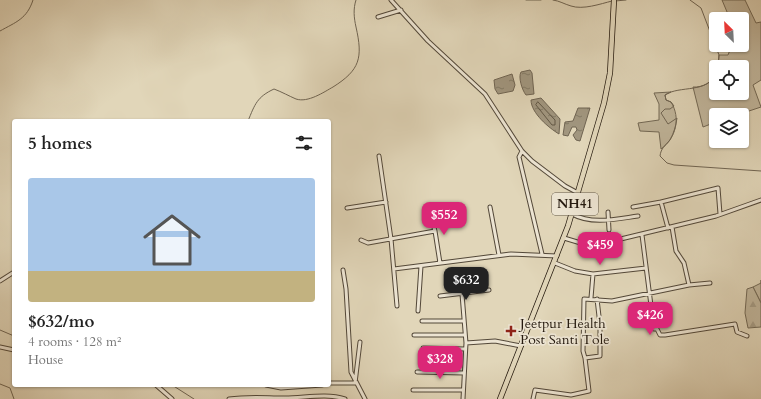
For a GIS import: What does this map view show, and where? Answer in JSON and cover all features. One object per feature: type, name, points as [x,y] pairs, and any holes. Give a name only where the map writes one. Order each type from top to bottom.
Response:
[{"type":"highway","name":"NH41","points":[[500,399],[564,238],[604,103],[610,73],[614,0]]},
{"type":"street","points":[[392,0],[428,41],[485,94],[522,150],[538,165],[565,186],[578,192]]},
{"type":"street","points":[[378,17],[401,10]]},
{"type":"street","points":[[522,150],[519,157],[542,254]]},
{"type":"street","points":[[379,156],[391,239],[397,306]]},
{"type":"street","points":[[633,207],[661,202],[718,188],[720,214]]},
{"type":"street","points":[[564,238],[584,244],[600,244],[642,235],[720,214],[761,200]]},
{"type":"street","points":[[347,208],[386,202]]},
{"type":"street","points":[[661,202],[668,228]]},
{"type":"street","points":[[490,207],[499,255]]},
{"type":"street","points":[[608,212],[609,230]]},
{"type":"street","points":[[430,214],[435,231],[440,263]]},
{"type":"street","points":[[572,214],[589,220],[608,221],[638,216]]},
{"type":"street","points":[[672,227],[676,251],[684,264],[689,285]]},
{"type":"street","points":[[361,240],[368,243],[435,231]]},
{"type":"street","points":[[642,235],[648,294],[654,329],[657,329],[660,335],[735,324],[737,332],[747,336]]},
{"type":"street","points":[[394,270],[499,255],[542,254],[557,256]]},
{"type":"street","points":[[555,263],[575,271],[593,274],[646,268]]},
{"type":"street","points":[[418,311],[421,266]]},
{"type":"street","points":[[343,270],[346,289],[351,372],[355,383],[365,399]]},
{"type":"street","points":[[0,281],[12,273]]},
{"type":"street","points":[[591,298],[593,274]]},
{"type":"street","points":[[533,399],[535,390],[581,395],[589,390],[582,352],[584,299],[591,298],[612,301],[689,285],[710,283]]},
{"type":"street","points":[[440,296],[489,290]]},
{"type":"street","points":[[462,294],[464,335],[466,343],[463,399]]},
{"type":"street","points":[[584,358],[600,356],[600,325],[597,299]]},
{"type":"street","points":[[422,321],[464,321]]},
{"type":"street","points":[[414,335],[464,335]]},
{"type":"street","points":[[466,343],[495,341],[521,346]]},
{"type":"street","points":[[355,383],[360,342]]},
{"type":"street","points":[[0,347],[12,350]]},
{"type":"street","points":[[423,348],[465,349]]},
{"type":"street","points":[[417,372],[464,373]]},
{"type":"street","points":[[331,383],[355,383]]},
{"type":"street","points":[[158,387],[172,399]]},
{"type":"street","points":[[274,387],[295,387]]},
{"type":"street","points":[[413,390],[463,390]]},
{"type":"street","points":[[229,399],[249,396],[283,399],[325,396],[345,399]]},
{"type":"green space","points":[[722,0],[745,0],[756,23],[761,22],[761,80],[753,85],[761,107],[749,111],[749,108],[709,108],[709,125],[703,127],[693,87],[707,84],[709,82],[709,100],[749,100],[749,60],[719,60],[719,55],[728,55],[729,52],[749,52],[749,12],[727,12]]},
{"type":"green space","points":[[671,92],[665,95],[666,100],[671,102],[674,108],[676,115],[675,127],[670,139],[661,149],[659,132],[640,131],[638,123],[659,120],[659,104],[654,93]]},
{"type":"green space","points":[[761,283],[761,303],[753,287]]},
{"type":"green space","points":[[753,287],[761,303],[761,327],[748,328],[745,313],[747,289]]},
{"type":"water","points":[[530,70],[532,73],[534,94],[526,95],[521,84],[520,74],[521,72]]},
{"type":"water","points":[[512,74],[515,85],[513,91],[498,94],[495,89],[494,80]]},
{"type":"water","points":[[541,98],[560,119],[559,134],[550,128],[534,110],[531,100]]},
{"type":"water","points":[[578,108],[590,108],[580,141],[576,140],[573,135],[577,130],[576,127],[572,127],[568,136],[563,135],[565,122],[573,121]]},
{"type":"waterway","points":[[0,31],[24,16],[28,12],[33,0]]},
{"type":"waterway","points":[[249,119],[260,98],[274,89],[296,99],[306,100],[325,92],[349,75],[354,69],[359,55],[354,14],[356,0]]},
{"type":"waterway","points":[[526,0],[541,0]]},
{"type":"waterway","points":[[553,0],[576,7],[592,6],[612,1]]},
{"type":"waterway","points":[[615,1],[626,0]]},
{"type":"waterway","points":[[690,0],[701,8],[719,55],[719,60]]},
{"type":"waterway","points":[[709,82],[700,87],[678,90],[665,95],[666,100],[671,102],[674,106],[670,109],[665,109],[661,113],[668,124],[677,118],[673,135],[662,149],[660,156],[667,163],[674,165],[761,171]]},
{"type":"waterway","points":[[0,330],[12,335]]},
{"type":"waterway","points":[[0,384],[10,388],[14,399]]},
{"type":"waterway","points":[[175,387],[194,399]]},
{"type":"place","name":"Jeetpur Health Post Santi Tole","points":[[511,331]]}]
